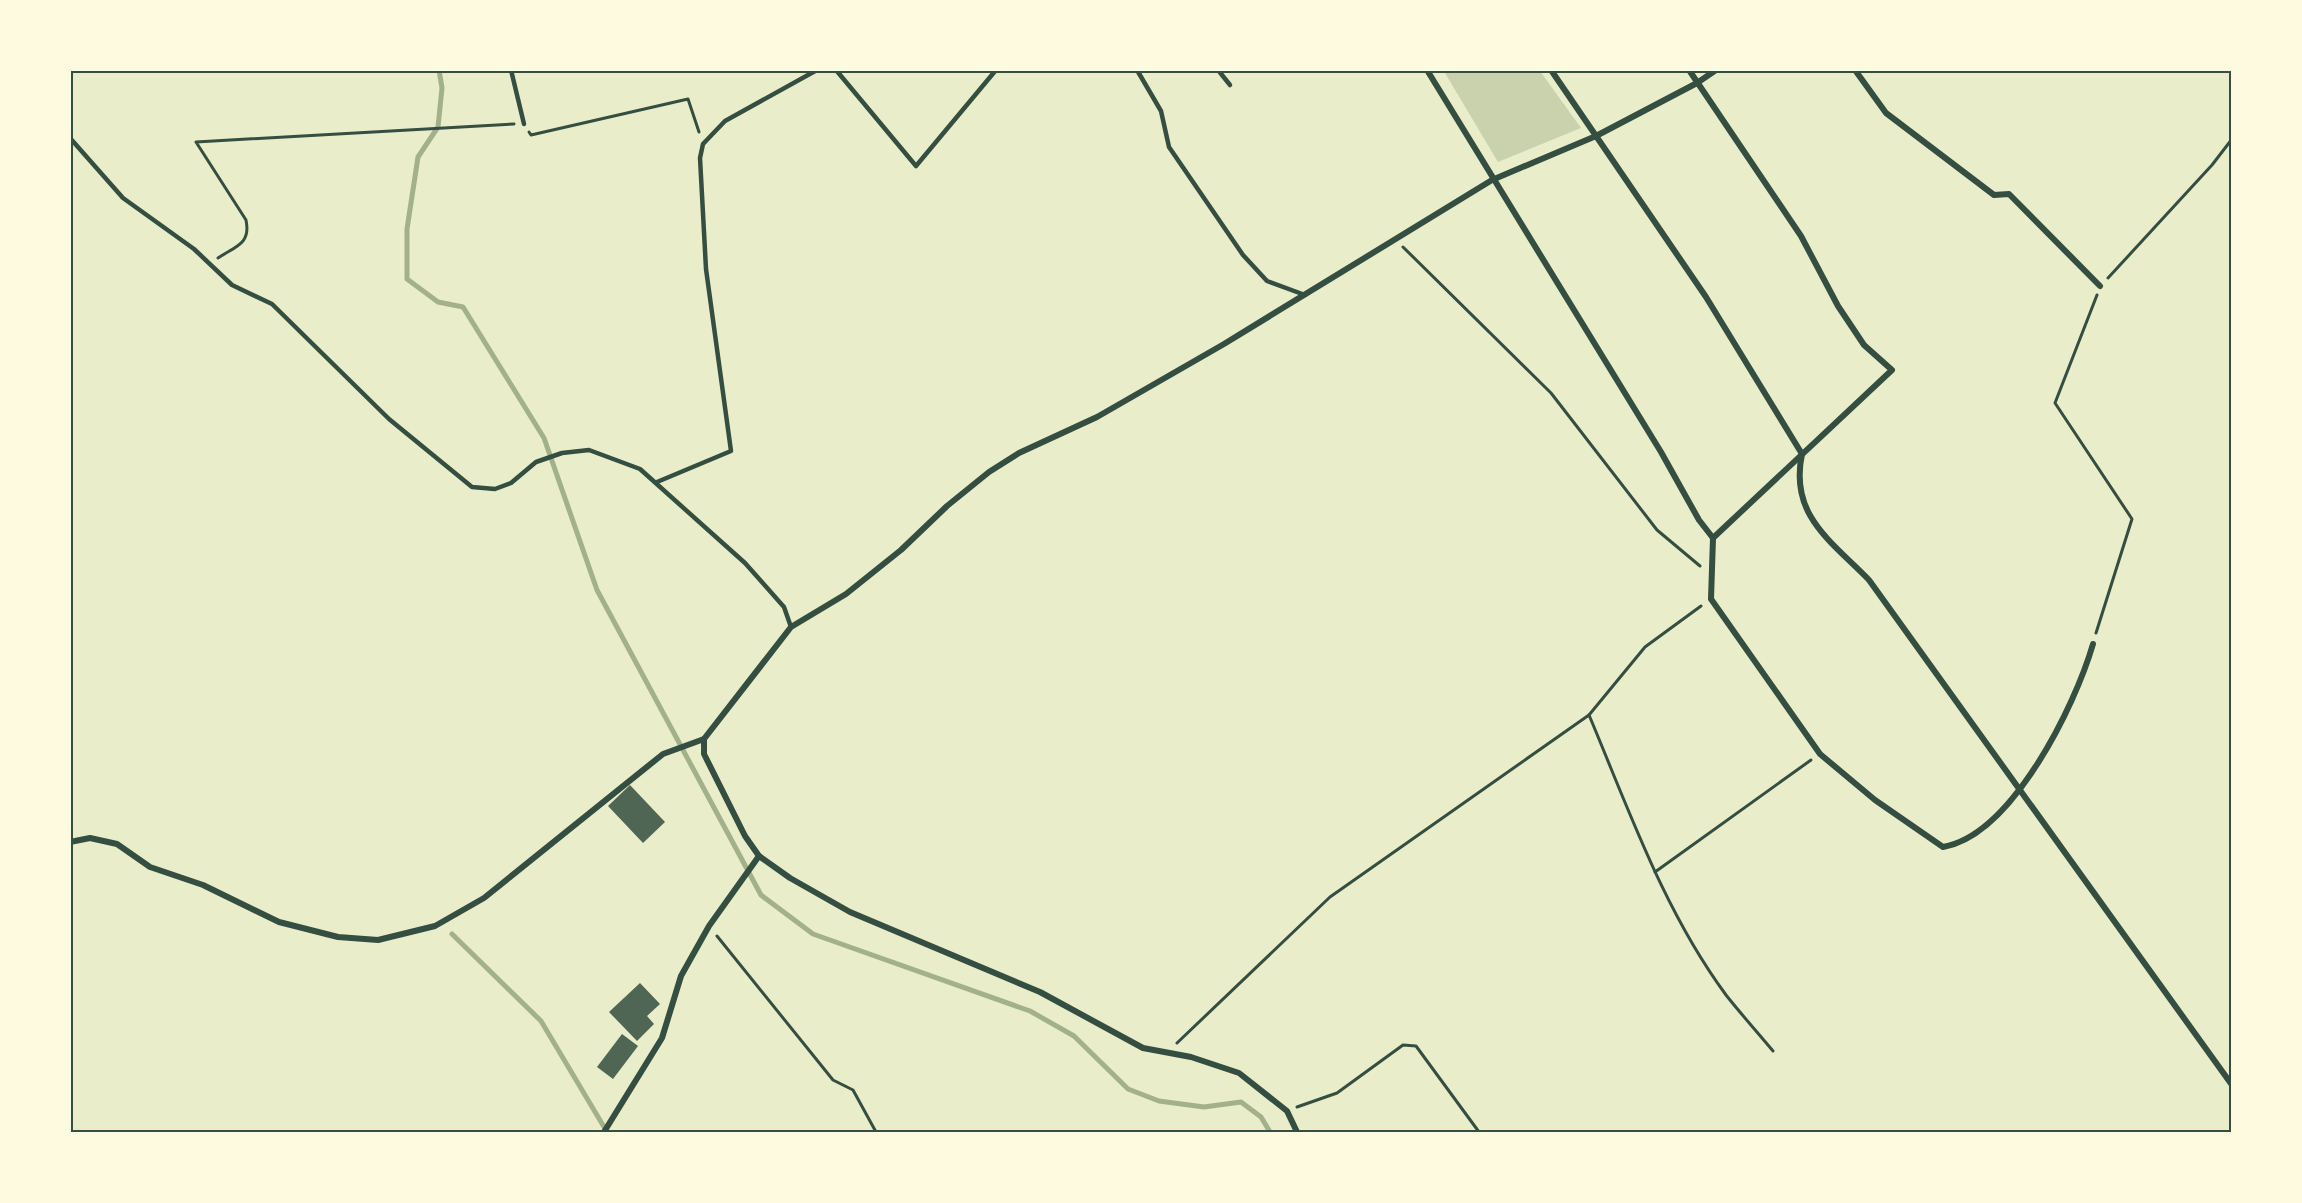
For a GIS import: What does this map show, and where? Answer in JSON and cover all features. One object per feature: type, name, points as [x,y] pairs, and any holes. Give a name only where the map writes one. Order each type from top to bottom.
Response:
[{"type":"street","points":[[1551,70],[1706,297],[1802,454],[1798,474],[1800,495],[1814,523],[1869,580],[2232,1085]]},
{"type":"street","points":[[1689,70],[1801,236],[1838,306],[1864,345],[1892,370],[1713,538]]},
{"type":"street","points":[[70,842],[90,838],[117,844],[150,867],[203,885],[279,922],[338,937],[378,940],[435,926],[484,898],[663,754],[704,740],[791,627],[846,594],[901,550],[947,506],[1011,458],[1097,417],[1305,295],[1492,180],[1596,136],[1697,83],[1716,70]]},
{"type":"street","points":[[1855,70],[1886,113],[1994,195],[2009,194],[2100,286]]},
{"type":"street","points":[[1427,71],[1661,452],[1699,520],[1713,538],[1711,599],[1820,754],[1875,800],[1943,848],[1959,844],[2004,809],[2055,737],[2083,678],[2093,644]]},
{"type":"street","points":[[704,740],[704,753],[722,794],[759,856],[850,912],[1040,992],[1143,1048],[1239,1073],[1287,1111],[1297,1132]]},
{"type":"street","points":[[604,1132],[662,1038],[681,976],[709,926],[759,856]]},
{"type":"lane","points":[[512,70],[524,124]]},
{"type":"lane","points":[[657,482],[731,451],[706,269],[700,158],[703,144],[725,121],[817,70]]},
{"type":"lane","points":[[836,70],[916,166],[996,70]]},
{"type":"lane","points":[[1137,70],[1161,111],[1169,147],[1244,255],[1267,281],[1305,295]]},
{"type":"lane","points":[[1218,70],[1230,85]]},
{"type":"lane","points":[[70,138],[123,198],[194,249],[232,285],[272,304],[389,419],[472,487],[495,489],[511,483],[536,462],[562,453],[589,450],[640,469],[745,563],[784,607],[791,627]]},
{"type":"path","points":[[209,264],[245,241],[248,229],[246,220],[196,142],[524,124],[531,135],[688,99],[703,144]]},
{"type":"path","points":[[2093,644],[2132,519],[2055,403],[2100,286],[2212,165],[2232,139]]},
{"type":"path","points":[[1395,239],[1551,393],[1657,530],[1712,576]]},
{"type":"path","points":[[1167,1053],[1330,897],[1589,715],[1625,675],[1645,647],[1711,599]]},
{"type":"path","points":[[1589,715],[1655,872],[1682,923],[1726,994],[1773,1052]]},
{"type":"path","points":[[1655,872],[1820,754]]},
{"type":"path","points":[[709,926],[832,1080],[853,1090],[876,1132]]},
{"type":"path","points":[[1287,1111],[1337,1093],[1403,1045],[1416,1046],[1479,1132]]},
{"type":"green space","points":[[1449,70],[1540,71],[1581,128],[1498,162],[1445,73]]},
{"type":"building","points":[[630,785],[665,822],[643,843],[608,806]]},
{"type":"building","points":[[640,983],[660,1004],[647,1016],[654,1024],[637,1041],[609,1012]]},
{"type":"building","points":[[622,1034],[638,1046],[613,1079],[597,1067]]},
{"type":"waterway","points":[[439,70],[442,88],[438,127],[418,157],[407,229],[407,279],[438,302],[463,307],[544,438],[597,590],[761,895],[813,934],[1030,1011],[1074,1036],[1128,1089],[1159,1101],[1204,1107],[1241,1102],[1261,1117],[1270,1132]]},
{"type":"waterway","points":[[452,934],[541,1021],[607,1132]]}]
